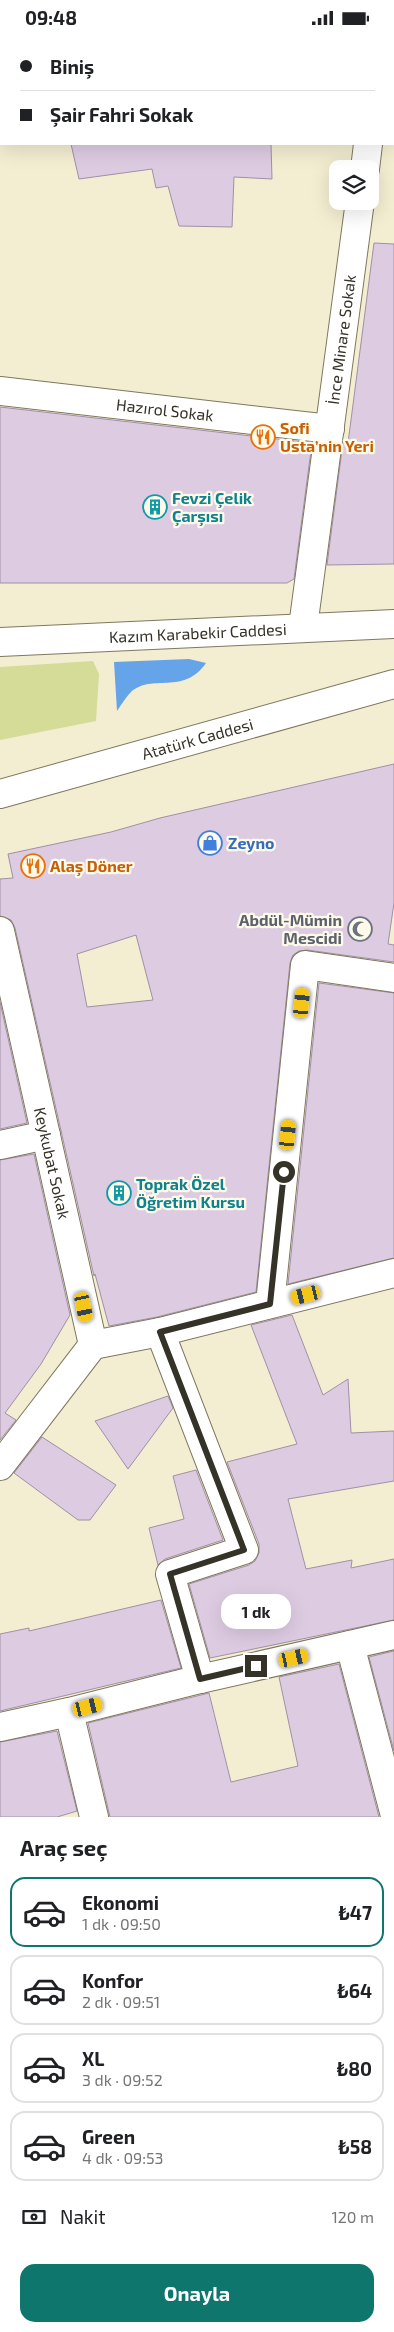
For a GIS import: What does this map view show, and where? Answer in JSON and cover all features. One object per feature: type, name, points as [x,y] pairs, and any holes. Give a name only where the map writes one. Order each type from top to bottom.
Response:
[{"type":"street","points":[[366,160],[368,145]]},
{"type":"street","name":"İnce Minare Sokak","points":[[303,627],[359,210]]},
{"type":"street","name":"Hazırol Sokak","points":[[0,391],[330,429]]},
{"type":"street","name":"Kazım Karabekir Caddesi","points":[[0,642],[394,624]]},
{"type":"street","name":"Atatürk Caddesi","points":[[0,794],[394,684]]},
{"type":"street","name":"Keykubat Sokak","points":[[0,931],[93,1345]]},
{"type":"street","points":[[270,1304],[305,965],[394,978]]},
{"type":"street","points":[[0,1145],[46,1135]]},
{"type":"street","points":[[0,1466],[93,1345],[160,1332],[394,1273]]},
{"type":"street","points":[[160,1332],[244,1550],[170,1574],[200,1679]]},
{"type":"street","points":[[0,1727],[394,1635]]},
{"type":"street","points":[[350,1645],[394,1812]]},
{"type":"street","points":[[69,1712],[94,1817]]},
{"type":"green space","points":[[93,661],[99,674],[96,721],[0,740],[0,667]]},
{"type":"water","points":[[189,659],[206,663],[188,679],[178,682],[148,684],[139,687],[129,694],[117,711],[114,662]]},
{"type":"building","points":[[71,145],[271,145],[272,179],[234,177],[232,227],[179,226],[168,186],[156,188],[152,169],[79,179]]},
{"type":"building","points":[[374,243],[394,244],[394,564],[327,565],[343,442],[348,443]]},
{"type":"building","name":"Fevzi Çelik Çarşısı","points":[[0,407],[312,443],[294,579],[287,583],[0,583]]},
{"type":"building","points":[[394,764],[394,903],[388,944],[394,945],[394,962],[307,950],[299,951],[293,955],[290,963],[256,1292],[157,1317],[109,1326],[95,1274],[94,1276],[15,928],[11,920],[0,916],[0,879],[13,878],[8,854],[111,832],[160,818]],"holes":[[[136,935],[153,1000],[87,1007],[77,954]]]},
{"type":"building","points":[[319,983],[394,993],[394,1258],[288,1284]]},
{"type":"building","points":[[0,1002],[27,1123],[0,1129]]},
{"type":"building","points":[[34,1154],[70,1315],[41,1364],[5,1413],[16,1420],[0,1440],[0,1160]]},
{"type":"building","points":[[292,1315],[323,1395],[348,1379],[351,1433],[394,1431],[394,1481],[288,1499],[306,1569],[352,1560],[351,1568],[394,1559],[394,1620],[210,1658],[189,1584],[249,1565],[255,1561],[259,1553],[259,1544],[227,1462],[297,1444],[251,1325]]},
{"type":"building","points":[[168,1396],[173,1408],[128,1469],[95,1421]]},
{"type":"building","points":[[42,1437],[116,1485],[90,1520],[78,1520],[14,1473]]},
{"type":"building","points":[[196,1470],[223,1540],[165,1559],[158,1565],[149,1528],[184,1519],[173,1476]]},
{"type":"building","points":[[161,1600],[181,1668],[0,1711],[0,1634],[29,1628],[29,1631]]},
{"type":"building","points":[[394,1651],[394,1751],[369,1657]]},
{"type":"building","points":[[339,1664],[379,1817],[110,1817],[88,1723],[209,1693],[231,1782],[298,1766],[279,1677]]},
{"type":"building","points":[[57,1731],[77,1811],[57,1817],[0,1817],[0,1742]]},
{"type":"place","name":"Sofi Usta’nin Yeri","points":[[263,437]]},
{"type":"place","name":"Fevzi Çelik Çarşısı","points":[[155,507]]},
{"type":"place","name":"Zeyno","points":[[210,843]]},
{"type":"place","name":"Alaş Döner","points":[[33,866]]},
{"type":"place","name":"Abdül-Mümin Mescidi","points":[[360,929]]},
{"type":"place","name":"Toprak Özel Öğretim Kursu","points":[[119,1193]]},
{"type":"route","points":[[256,1666],[200,1679],[170,1574],[244,1550],[160,1332],[270,1304],[284,1172]]}]
